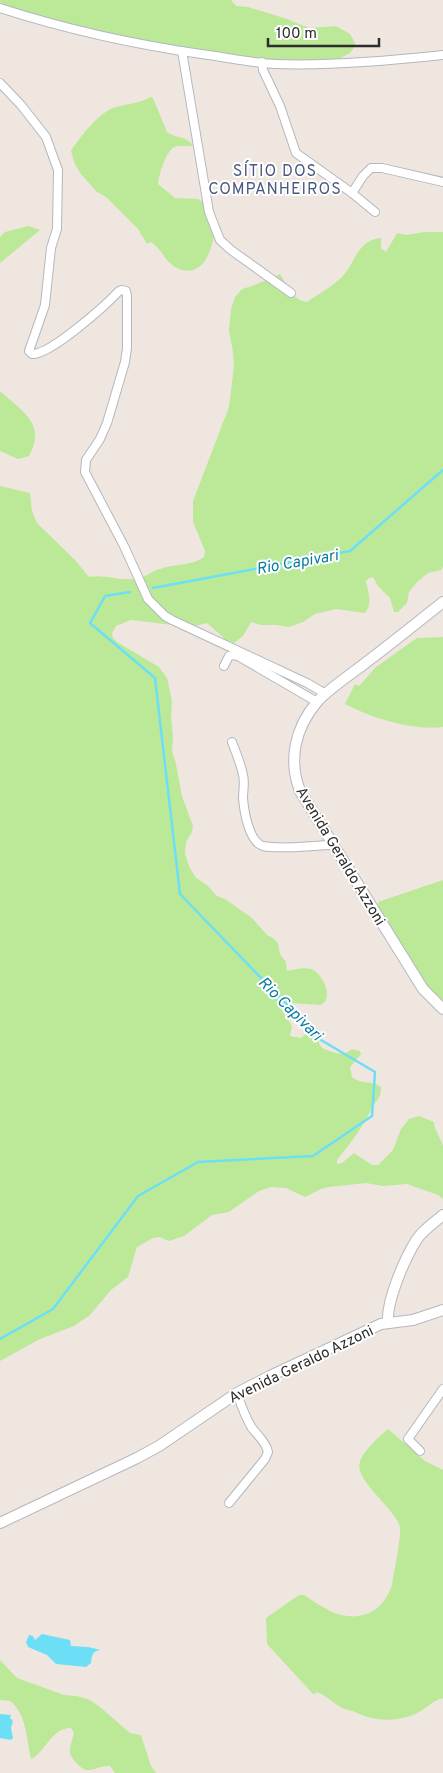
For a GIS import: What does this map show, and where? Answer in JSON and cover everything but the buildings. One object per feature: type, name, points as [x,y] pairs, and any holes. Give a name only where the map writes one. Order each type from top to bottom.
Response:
[{"type":"street","points":[[0,8],[77,31],[182,51],[262,62],[323,65],[443,55]]},
{"type":"street","points":[[182,51],[209,212],[216,232],[220,240],[231,250],[291,293]]},
{"type":"street","points":[[262,62],[263,70],[280,106],[296,153],[375,212]]},
{"type":"street","points":[[0,82],[46,137],[58,170],[57,229],[51,248],[45,304],[30,351],[36,355],[53,347],[103,307],[119,291],[126,291],[127,334],[125,362],[107,423],[100,439],[86,460],[85,472],[124,546],[148,599],[165,616],[172,620],[307,683],[326,694]]},
{"type":"street","points":[[352,193],[363,176],[371,168],[382,168],[443,182]]},
{"type":"street","name":"Avenida Geraldo Azzoni","points":[[443,602],[317,702],[301,727],[295,743],[294,771],[300,791],[423,989],[443,1009]]},
{"type":"street","points":[[224,666],[229,656],[238,656],[317,702]]},
{"type":"street","points":[[232,742],[244,777],[243,798],[249,829],[259,844],[280,847],[333,845]]},
{"type":"street","name":"Avenida Geraldo Azzoni","points":[[0,1523],[159,1446],[237,1393],[388,1322],[390,1303],[406,1261],[418,1238],[443,1216]]},
{"type":"street","points":[[388,1322],[413,1320],[443,1310]]},
{"type":"street","points":[[420,1451],[408,1439],[443,1389]]},
{"type":"street","points":[[229,1503],[265,1459],[268,1452],[264,1442],[246,1417],[237,1393]]},
{"type":"green space","points":[[0,0],[231,0],[236,6],[248,7],[309,28],[336,26],[350,34],[355,43],[350,53],[339,59],[319,65],[238,59],[72,29],[5,5]]},
{"type":"green space","points":[[151,97],[167,132],[187,140],[193,145],[173,148],[166,157],[158,184],[175,198],[198,199],[203,202],[212,212],[217,222],[212,245],[206,259],[202,265],[192,270],[186,271],[175,267],[154,244],[151,242],[147,244],[138,229],[106,197],[97,192],[80,173],[71,151],[85,132],[103,114],[116,107]]},
{"type":"green space","points":[[29,226],[40,230],[0,263],[0,237],[5,232]]},
{"type":"green space","points":[[424,232],[443,232],[443,567],[441,570],[428,573],[417,582],[409,592],[407,603],[398,612],[394,612],[390,598],[378,586],[373,577],[366,581],[369,605],[365,613],[336,609],[315,614],[303,622],[289,627],[261,625],[251,622],[243,636],[234,643],[226,640],[207,623],[195,626],[131,620],[116,626],[112,633],[113,638],[117,642],[159,667],[167,678],[172,701],[172,751],[182,796],[193,826],[186,842],[185,854],[196,878],[207,885],[217,896],[225,899],[252,918],[267,935],[278,943],[280,954],[286,962],[287,971],[302,968],[311,969],[323,981],[326,987],[327,998],[320,1005],[291,1003],[280,1007],[292,1026],[290,1036],[301,1038],[312,1029],[317,1028],[320,1030],[319,1043],[322,1048],[341,1054],[352,1049],[360,1051],[361,1054],[350,1067],[352,1077],[381,1087],[381,1093],[360,1129],[337,1160],[337,1164],[342,1163],[354,1153],[372,1165],[378,1165],[393,1150],[401,1129],[409,1119],[419,1116],[434,1122],[443,1145],[443,1199],[438,1195],[407,1184],[383,1186],[366,1183],[329,1187],[305,1197],[286,1188],[271,1187],[259,1191],[229,1212],[212,1215],[184,1236],[169,1241],[159,1237],[153,1238],[137,1247],[128,1277],[111,1290],[90,1315],[74,1326],[40,1339],[0,1361],[0,486],[30,493],[32,511],[37,523],[75,560],[89,577],[135,579],[166,567],[188,564],[199,560],[204,557],[205,551],[193,522],[193,501],[229,407],[234,366],[229,331],[231,309],[235,297],[242,289],[280,274],[294,295],[307,302],[342,277],[362,247],[367,243],[381,238],[381,248],[386,252],[397,233],[407,235]]},
{"type":"green space","points":[[0,391],[24,412],[34,427],[34,445],[29,456],[18,459],[0,451]]},
{"type":"green space","points":[[443,637],[443,727],[419,727],[393,722],[367,714],[345,704],[355,684],[359,686],[376,667],[417,638]]},
{"type":"green space","points":[[443,880],[443,1000],[434,994],[416,973],[379,911],[378,902]]},
{"type":"green space","points":[[388,1429],[425,1461],[443,1470],[443,1698],[413,1715],[385,1720],[370,1718],[342,1708],[316,1692],[314,1695],[267,1644],[266,1618],[299,1595],[304,1595],[332,1612],[352,1616],[369,1613],[383,1603],[392,1585],[400,1528],[397,1520],[362,1476],[360,1468],[361,1460],[366,1451]]},
{"type":"green space","points":[[0,1660],[17,1678],[64,1695],[90,1700],[130,1733],[141,1735],[151,1766],[156,1773],[115,1773],[110,1766],[89,1770],[84,1769],[79,1766],[70,1753],[74,1733],[71,1728],[58,1732],[31,1759],[23,1719],[10,1701],[0,1700]]},
{"type":"water","points":[[42,1634],[70,1640],[71,1646],[101,1650],[94,1652],[91,1663],[86,1667],[56,1664],[47,1655],[28,1647],[26,1642],[29,1635],[33,1636],[35,1640]]},
{"type":"water","points":[[0,1714],[11,1715],[13,1738],[11,1740],[0,1738]]},
{"type":"waterway","name":"Rio Capivari","points":[[153,588],[350,551],[443,470]]},
{"type":"waterway","name":"Rio Capivari","points":[[0,1339],[53,1309],[138,1196],[198,1162],[313,1156],[372,1116],[375,1072],[321,1040],[180,894],[155,678],[90,623],[105,596],[130,592]]},
{"type":"district","name":"SÍTIO DOS COMPANHEIROS","points":[[275,179]]}]
